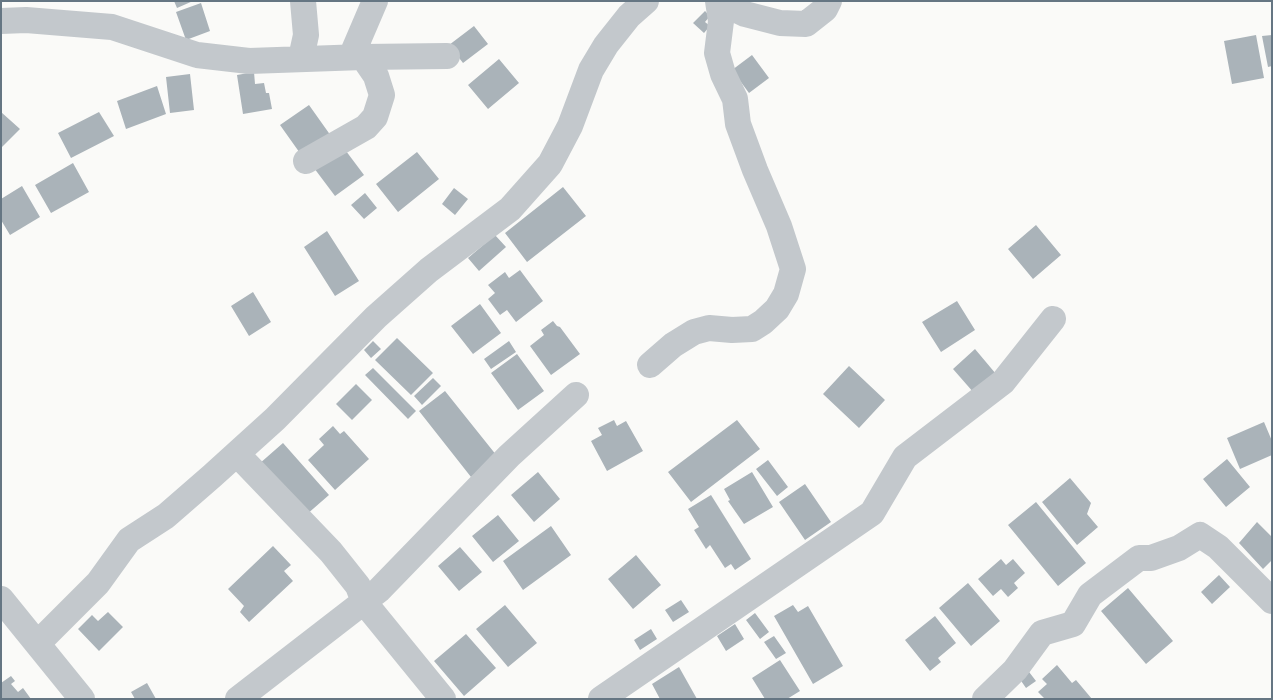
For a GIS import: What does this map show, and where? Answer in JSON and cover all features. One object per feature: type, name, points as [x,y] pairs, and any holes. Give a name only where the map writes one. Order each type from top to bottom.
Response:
[{"type":"street","points":[[301,58],[306,35],[303,1]]},
{"type":"street","points":[[357,57],[375,1]]},
{"type":"street","points":[[38,643],[98,583],[130,540],[166,516],[237,454],[275,419],[376,317],[429,270],[504,214],[528,190],[550,164],[563,141],[591,70],[606,45],[629,16],[646,1]]},
{"type":"street","points":[[650,364],[673,345],[694,332],[709,328],[752,329],[763,322],[777,309],[786,294],[793,269],[776,218],[738,124],[735,99],[721,67],[717,52],[721,21],[718,1],[746,14],[780,22],[806,24],[825,9],[829,1]]},
{"type":"street","points":[[1,22],[26,20],[112,27],[197,55],[249,61],[301,58],[447,56]]},
{"type":"street","points":[[306,161],[366,127],[375,117],[382,95],[376,76],[357,57]]},
{"type":"street","points":[[601,699],[872,513],[905,457],[1003,382],[1053,319]]},
{"type":"street","points":[[238,699],[364,602],[509,456],[576,395]]},
{"type":"street","points":[[237,454],[330,552],[358,586],[364,602],[443,699]]},
{"type":"street","points":[[985,699],[1015,670],[1042,633],[1073,624],[1090,596],[1132,563],[1139,558],[1151,558],[1179,548],[1200,535],[1218,547],[1272,601]]},
{"type":"street","points":[[1,599],[82,699]]},
{"type":"building","points":[[174,1],[193,1],[177,8]]},
{"type":"building","points":[[201,3],[210,31],[186,40],[176,12]]},
{"type":"building","points":[[705,11],[710,16],[705,22],[710,26],[704,33],[693,23]]},
{"type":"building","points":[[474,26],[488,44],[463,63],[449,45]]},
{"type":"building","points":[[1256,35],[1264,78],[1232,84],[1224,41]]},
{"type":"building","points":[[1272,35],[1272,66],[1268,67],[1262,36]]},
{"type":"building","points":[[752,55],[769,78],[749,93],[732,70]]},
{"type":"building","points":[[499,59],[519,83],[488,109],[468,85]]},
{"type":"building","points":[[254,72],[255,84],[264,83],[266,93],[269,93],[272,109],[243,114],[237,75]]},
{"type":"building","points":[[190,74],[194,110],[170,113],[166,77]]},
{"type":"building","points":[[157,86],[166,114],[126,129],[117,101]]},
{"type":"building","points":[[309,105],[331,136],[302,156],[280,125]]},
{"type":"building","points":[[1,112],[20,129],[1,148]]},
{"type":"building","points":[[99,112],[114,136],[71,158],[58,133]]},
{"type":"building","points":[[343,147],[364,175],[335,196],[314,168]]},
{"type":"building","points":[[417,152],[439,179],[398,212],[376,184]]},
{"type":"building","points":[[73,163],[89,192],[51,213],[35,185]]},
{"type":"building","points":[[22,186],[40,217],[10,235],[1,220],[1,199]]},
{"type":"building","points":[[563,187],[586,216],[527,262],[505,233]]},
{"type":"building","points":[[454,188],[468,199],[455,215],[442,204]]},
{"type":"building","points":[[365,193],[377,208],[364,219],[351,205]]},
{"type":"building","points":[[1036,225],[1061,255],[1033,279],[1008,249]]},
{"type":"building","points":[[327,231],[359,281],[335,296],[304,247]]},
{"type":"building","points":[[495,235],[506,247],[479,271],[468,258]]},
{"type":"building","points":[[520,270],[543,301],[516,322],[507,310],[500,315],[488,299],[495,293],[488,285],[505,272],[509,278]]},
{"type":"building","points":[[253,292],[271,322],[249,336],[231,306]]},
{"type":"building","points":[[957,301],[975,330],[941,352],[922,322]]},
{"type":"building","points":[[480,304],[501,333],[473,354],[451,326]]},
{"type":"building","points":[[553,321],[560,327],[580,354],[551,375],[530,346],[544,335],[541,330]]},
{"type":"building","points":[[397,338],[433,373],[411,395],[375,360]]},
{"type":"building","points":[[373,341],[381,349],[371,358],[364,350]]},
{"type":"building","points":[[509,341],[516,352],[491,369],[484,359]]},
{"type":"building","points":[[975,349],[996,374],[974,393],[953,369]]},
{"type":"building","points":[[517,354],[544,391],[518,410],[491,373]]},
{"type":"building","points":[[849,366],[885,400],[859,428],[823,394]]},
{"type":"building","points":[[373,368],[416,411],[408,419],[365,375]]},
{"type":"building","points":[[433,378],[441,386],[422,405],[414,396]]},
{"type":"building","points":[[356,384],[372,400],[352,420],[336,404]]},
{"type":"building","points":[[445,391],[497,456],[471,477],[419,411]]},
{"type":"building","points":[[614,420],[617,426],[626,421],[643,451],[607,471],[591,441],[602,435],[598,428]]},
{"type":"building","points":[[737,420],[760,449],[691,502],[668,472]]},
{"type":"building","points":[[1264,422],[1272,441],[1272,455],[1240,469],[1227,438]]},
{"type":"building","points":[[333,426],[340,434],[344,431],[369,459],[335,490],[308,460],[324,445],[319,439]]},
{"type":"building","points":[[283,443],[329,495],[306,515],[259,464]]},
{"type":"building","points":[[1227,459],[1250,487],[1226,507],[1203,479]]},
{"type":"building","points":[[768,460],[788,487],[777,496],[756,469]]},
{"type":"building","points":[[538,472],[560,499],[534,522],[511,495]]},
{"type":"building","points":[[752,472],[773,507],[744,524],[728,501],[730,500],[724,489]]},
{"type":"building","points":[[1070,478],[1091,503],[1087,514],[1098,527],[1077,545],[1042,502]]},
{"type":"building","points":[[805,484],[831,522],[805,540],[779,502]]},
{"type":"building","points":[[711,495],[751,559],[735,570],[731,564],[725,568],[710,545],[706,549],[694,530],[699,527],[688,509]]},
{"type":"building","points":[[1036,502],[1086,563],[1058,586],[1008,525]]},
{"type":"building","points":[[498,515],[519,541],[493,562],[472,536]]},
{"type":"building","points":[[1257,522],[1272,537],[1272,560],[1263,569],[1239,543]]},
{"type":"building","points":[[551,526],[571,555],[523,590],[503,561]]},
{"type":"building","points":[[273,546],[291,565],[284,571],[293,581],[249,622],[240,612],[244,606],[228,589]]},
{"type":"building","points":[[460,547],[482,572],[459,591],[438,566]]},
{"type":"building","points":[[636,555],[661,585],[633,609],[608,579]]},
{"type":"building","points":[[1001,559],[1006,565],[1013,559],[1025,573],[1014,583],[1018,588],[1008,597],[1001,589],[993,596],[978,579]]},
{"type":"building","points":[[1219,575],[1230,587],[1212,604],[1201,592]]},
{"type":"building","points":[[968,583],[1000,621],[971,646],[939,608]]},
{"type":"building","points":[[1128,588],[1173,641],[1146,664],[1101,611]]},
{"type":"building","points":[[681,600],[689,612],[673,622],[665,610]]},
{"type":"building","points":[[505,605],[537,643],[508,667],[476,629]]},
{"type":"building","points":[[793,605],[798,612],[808,606],[843,666],[813,684],[774,616]]},
{"type":"building","points":[[108,612],[123,627],[99,651],[78,629],[92,615],[98,621]]},
{"type":"building","points":[[755,613],[769,632],[760,639],[746,620]]},
{"type":"building","points":[[935,616],[956,643],[938,658],[941,662],[930,671],[905,640]]},
{"type":"building","points":[[735,624],[744,639],[726,651],[717,636]]},
{"type":"building","points":[[651,629],[657,639],[640,650],[634,640]]},
{"type":"building","points":[[466,634],[496,668],[464,696],[434,661]]},
{"type":"building","points":[[774,636],[786,653],[776,659],[764,642]]},
{"type":"building","points":[[780,660],[800,691],[787,699],[765,699],[752,678]]},
{"type":"building","points":[[1057,665],[1072,683],[1076,680],[1092,699],[1045,699],[1038,692],[1047,684],[1042,679]]},
{"type":"building","points":[[679,667],[697,699],[660,699],[652,684]]},
{"type":"building","points":[[1026,668],[1036,681],[1026,688],[1017,675]]},
{"type":"building","points":[[11,676],[15,681],[11,684],[18,692],[23,688],[31,699],[1,699],[1,683]]},
{"type":"building","points":[[147,683],[156,699],[135,699],[131,692]]}]
